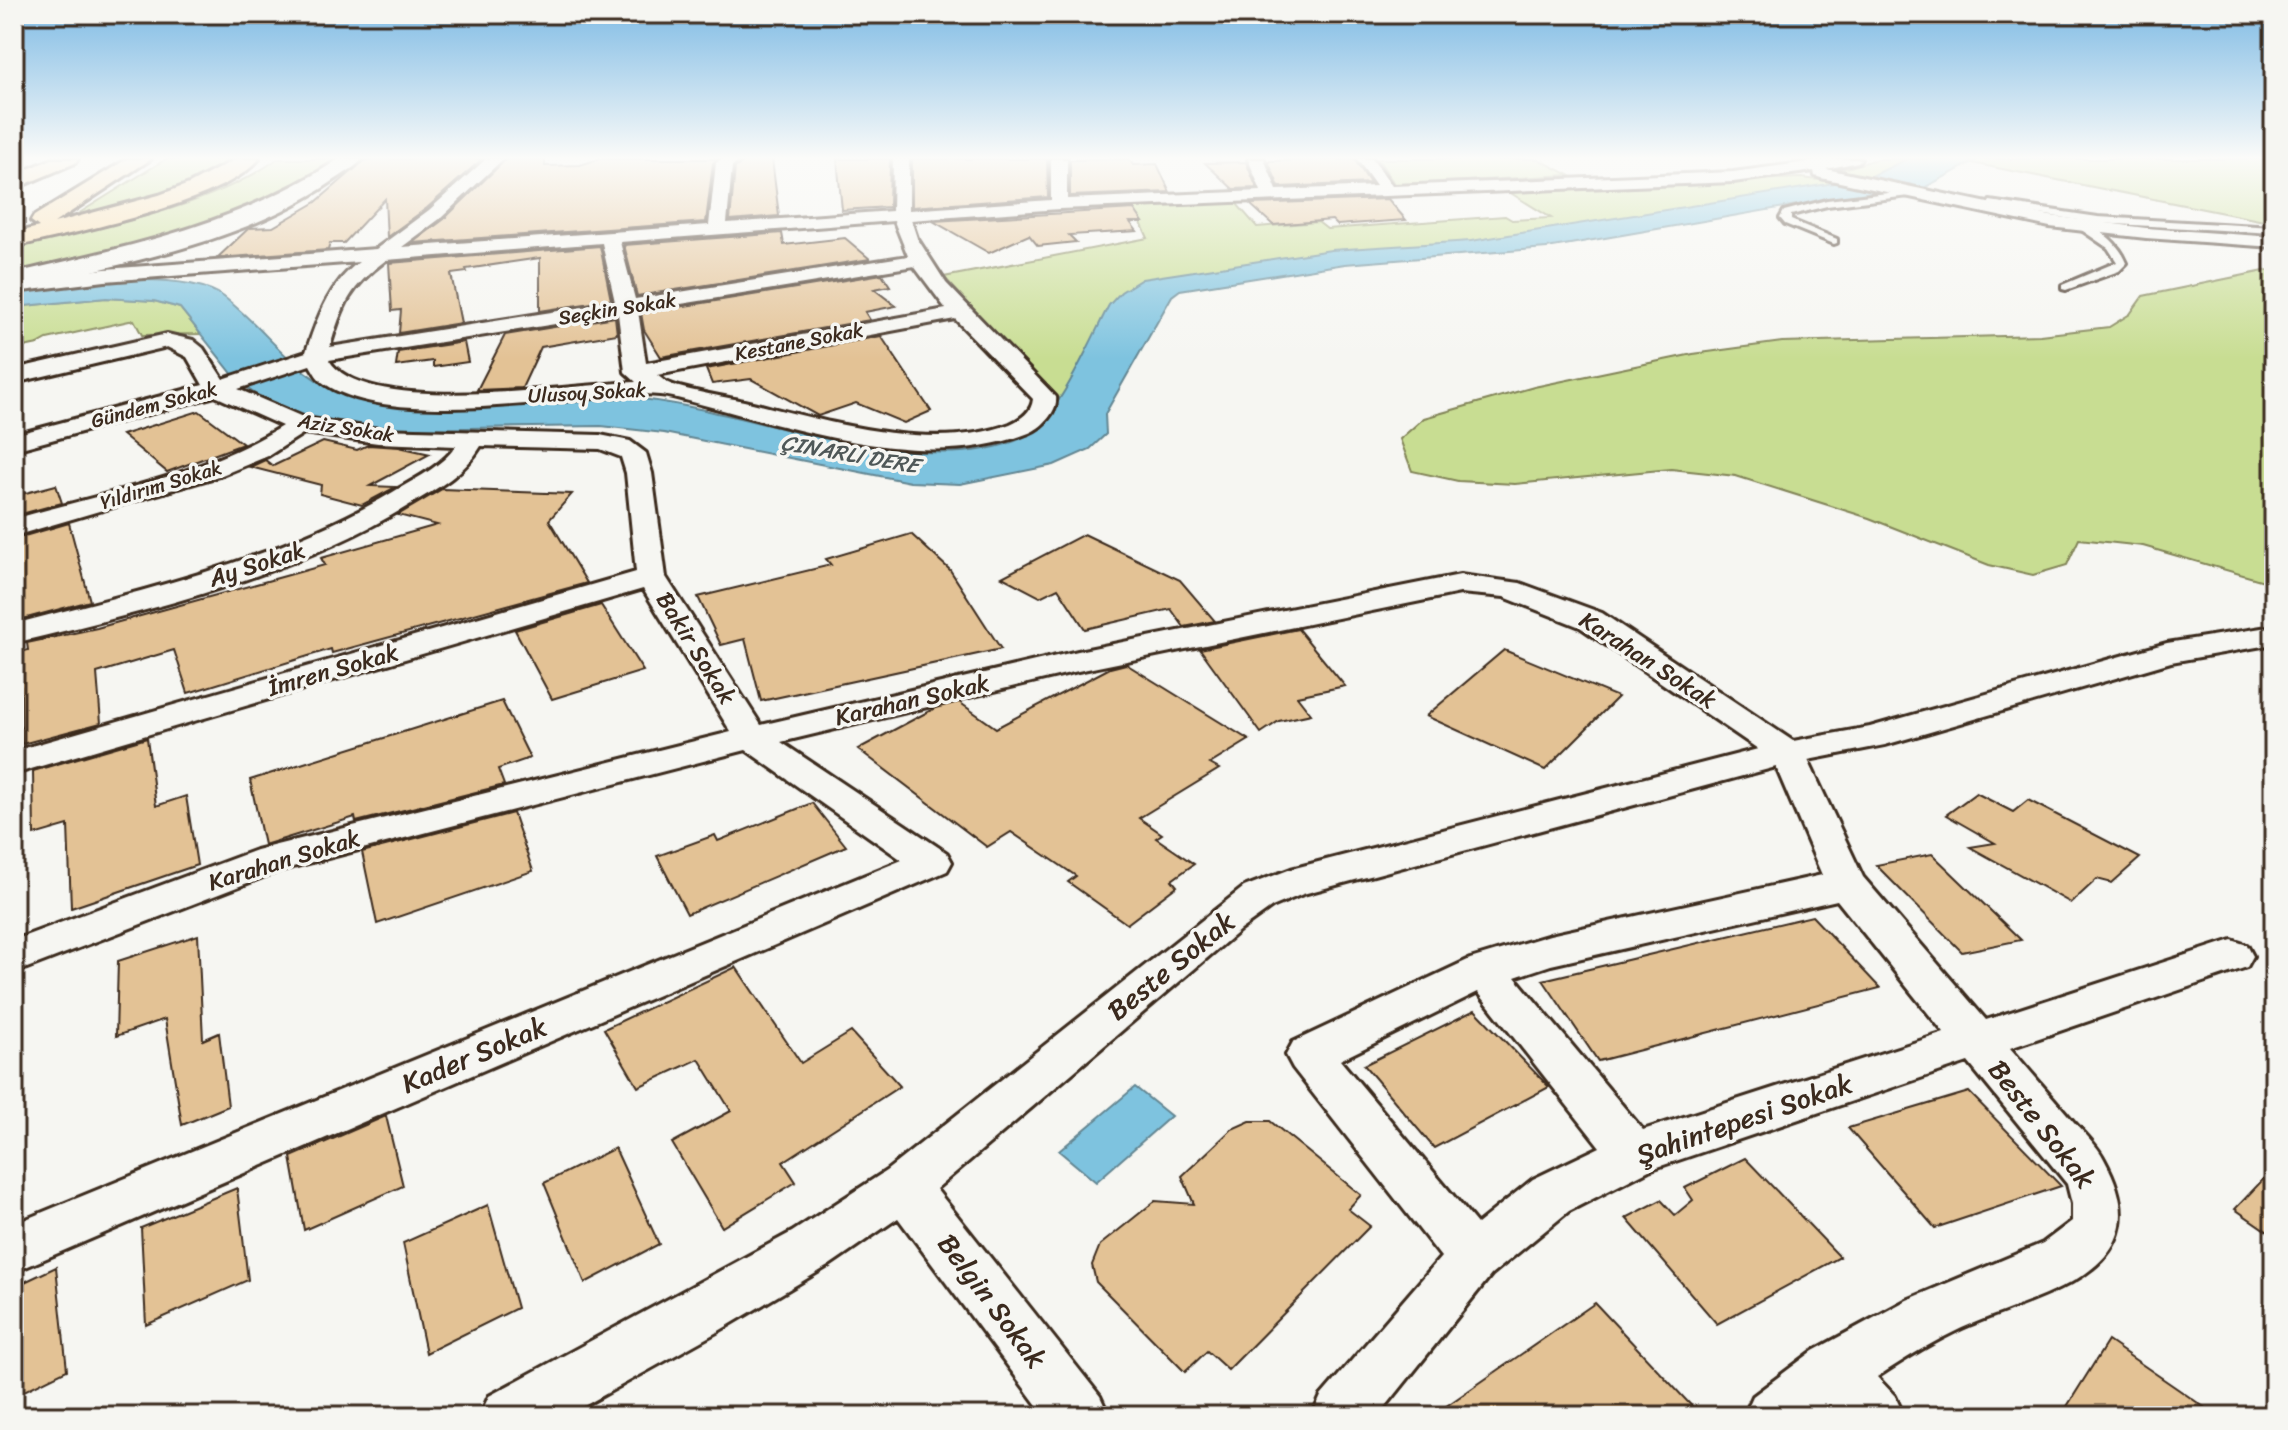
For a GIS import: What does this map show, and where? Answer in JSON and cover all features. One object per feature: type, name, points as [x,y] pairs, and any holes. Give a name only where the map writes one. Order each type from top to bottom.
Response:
[{"type":"highway","points":[[14,240],[35,226]]},
{"type":"highway","points":[[14,240],[67,226]]},
{"type":"street","points":[[14,284],[226,226]]},
{"type":"street","points":[[316,356],[338,296],[352,276],[419,226]]},
{"type":"street","points":[[14,284],[382,252],[748,226]]},
{"type":"street","name":"Ulusoy Sokak","points":[[316,356],[332,379],[346,386],[397,397],[473,399],[663,388],[858,433],[923,441],[982,442],[1029,424],[1045,403],[1044,397],[961,312],[918,260],[905,226]]},
{"type":"street","points":[[2077,226],[2274,242]]},
{"type":"street","points":[[609,236],[627,308],[636,372],[663,388]]},
{"type":"street","name":"Seçkin Sokak","points":[[316,356],[918,260]]},
{"type":"street","name":"Kestane Sokak","points":[[636,372],[961,312]]},
{"type":"street","points":[[14,376],[167,340],[185,345],[227,385]]},
{"type":"street","name":"Gündem Sokak","points":[[14,443],[227,385],[316,356]]},
{"type":"street","name":"Aziz Sokak","points":[[227,385],[300,425],[378,436],[472,440]]},
{"type":"street","name":"Yıldırım Sokak","points":[[14,528],[213,470],[259,451],[300,425]]},
{"type":"street","name":"Bakir Sokak","points":[[472,440],[570,439],[621,446],[633,453],[639,473],[651,577],[752,738],[933,862]]},
{"type":"street","name":"Ay Sokak","points":[[14,634],[274,560],[319,544],[399,502],[453,466],[466,453],[472,440]]},
{"type":"street","name":"İmren Sokak","points":[[14,763],[651,577]]},
{"type":"street","name":"Karahan Sokak","points":[[14,957],[270,859],[752,738],[1078,661],[1460,584],[1509,589],[1591,620],[1787,753]]},
{"type":"street","points":[[1787,753],[1873,737],[2167,653],[2274,635]]},
{"type":"street","name":"Beste Sokak","points":[[509,1416],[698,1314],[810,1249],[904,1186],[1226,920],[1258,897],[1291,883],[1382,858],[1787,753],[1846,884],[2085,1170],[2098,1195],[2099,1219],[2090,1240],[2063,1259],[1929,1316],[1833,1371],[1773,1416]]},
{"type":"street","name":"Kader Sokak","points":[[14,1248],[933,862]]},
{"type":"street","points":[[1473,1258],[1309,1055],[1485,970],[1550,950],[1846,884]]},
{"type":"street","name":"Şahintepesi Sokak","points":[[1341,1416],[1473,1258],[1551,1195],[1634,1154],[2232,956]]},
{"type":"street","points":[[1485,970],[1634,1154]]},
{"type":"street","name":"Belgin Sokak","points":[[904,1186],[1080,1416]]},
{"type":"street","points":[[1833,1371],[1875,1416]]},
{"type":"lane","points":[[1796,226],[1834,241]]},
{"type":"lane","points":[[2199,226],[2274,230]]},
{"type":"lane","points":[[2066,287],[2115,269],[2122,263],[2120,254],[2108,241],[2083,227]]},
{"type":"green space","points":[[108,226],[206,226],[14,277],[14,248]]},
{"type":"green space","points":[[1142,226],[1323,226],[1327,229],[1372,226],[1580,226],[1178,283],[1082,427],[944,277],[1148,238]]},
{"type":"green space","points":[[2274,269],[2274,584],[2143,546],[2079,539],[2067,565],[2033,575],[1989,565],[1869,518],[1736,476],[1671,469],[1515,484],[1458,481],[1412,471],[1400,439],[1424,418],[1534,387],[1693,354],[1782,342],[2040,335],[2109,327],[2130,314],[2143,296]]},
{"type":"green space","points":[[106,298],[154,301],[180,308],[201,334],[142,335],[134,320],[14,349],[14,307]]},
{"type":"water","name":"ÇINARLI DERE","points":[[1567,226],[1676,226],[1547,248],[1345,264],[1180,290],[1172,296],[1105,414],[1106,434],[1090,449],[1054,465],[960,484],[910,482],[664,433],[601,426],[396,429],[314,419],[260,398],[238,381],[180,308],[154,301],[106,298],[14,307],[14,292],[35,288],[123,280],[182,283],[206,288],[224,297],[300,368],[336,391],[370,403],[416,406],[611,396],[677,405],[832,439],[935,453],[982,450],[1024,437],[1036,428],[1061,397],[1109,305],[1121,292],[1142,279],[1331,250],[1471,241]]},
{"type":"water","points":[[1135,1087],[1171,1116],[1096,1182],[1059,1151]]},
{"type":"building","points":[[360,226],[344,243],[330,243],[328,250],[217,258],[249,228]]},
{"type":"building","points":[[386,226],[403,226],[387,237]]},
{"type":"building","points":[[435,226],[654,226],[412,243]]},
{"type":"building","points":[[941,226],[1133,226],[1137,231],[1069,235],[1076,242],[1038,246],[1029,235],[989,253]]},
{"type":"building","points":[[782,233],[784,245],[845,238],[870,259],[637,296],[624,245]]},
{"type":"building","points":[[600,246],[611,300],[540,311],[540,258],[466,269],[467,272],[451,274],[461,323],[399,333],[401,310],[392,311],[389,263]]},
{"type":"building","points":[[882,274],[890,286],[874,289],[896,306],[865,312],[870,320],[661,357],[644,330],[641,313]]},
{"type":"building","points":[[615,317],[617,334],[541,347],[522,388],[477,390],[505,335]]},
{"type":"building","points":[[881,336],[931,411],[904,423],[856,403],[818,416],[751,379],[712,384],[706,369]]},
{"type":"building","points":[[464,342],[468,362],[433,367],[433,361],[396,366],[398,352]]},
{"type":"building","points":[[199,411],[243,444],[167,472],[122,435]]},
{"type":"building","points":[[323,442],[357,450],[368,445],[399,447],[430,454],[370,486],[396,487],[362,505],[320,494],[321,485],[250,467],[265,460],[273,466]]},
{"type":"building","points":[[56,485],[62,503],[14,516],[14,496]]},
{"type":"building","points":[[442,489],[572,494],[549,520],[587,583],[332,653],[331,649],[188,693],[174,650],[97,673],[101,723],[22,744],[21,687],[14,689],[14,654],[28,650],[27,643],[97,628],[325,565],[321,558],[437,525],[398,515]]},
{"type":"building","points":[[69,523],[90,601],[23,619],[14,567],[14,539]]},
{"type":"building","points":[[911,534],[950,570],[1001,649],[761,701],[745,639],[721,645],[698,597],[831,565],[826,559]]},
{"type":"building","points":[[1084,534],[1180,580],[1215,621],[1184,627],[1171,609],[1085,629],[1058,588],[1040,597],[1002,577]]},
{"type":"building","points":[[601,605],[643,671],[552,699],[515,630]]},
{"type":"building","points":[[1298,629],[1345,686],[1297,696],[1311,714],[1279,721],[1261,733],[1200,649]]},
{"type":"building","points":[[1504,650],[1618,697],[1545,770],[1426,716]]},
{"type":"building","points":[[1126,664],[1249,740],[1210,764],[1219,769],[1139,818],[1162,834],[1156,838],[1194,864],[1172,880],[1177,886],[1127,924],[1068,882],[1076,876],[1011,832],[987,847],[858,749],[935,708],[959,702],[996,728],[1110,668]]},
{"type":"building","points":[[502,701],[530,758],[498,769],[504,785],[356,822],[355,817],[264,845],[250,780]]},
{"type":"building","points":[[147,738],[156,806],[186,796],[197,865],[71,908],[68,825],[34,835],[33,771]]},
{"type":"building","points":[[1976,793],[2013,812],[2028,800],[2140,858],[2112,883],[2097,879],[2071,903],[1970,847],[1995,843],[1946,815]]},
{"type":"building","points":[[812,803],[846,846],[687,914],[657,856],[715,835],[718,841]]},
{"type":"building","points":[[513,813],[533,871],[377,924],[362,852]]},
{"type":"building","points":[[1932,854],[2021,940],[1962,952],[1876,865]]},
{"type":"building","points":[[1812,916],[1880,988],[1598,1061],[1543,980]]},
{"type":"building","points":[[198,935],[203,1040],[219,1033],[228,1106],[182,1125],[165,1019],[116,1036],[118,961]]},
{"type":"building","points":[[736,967],[801,1063],[851,1032],[900,1086],[783,1162],[796,1182],[722,1227],[672,1143],[731,1111],[699,1059],[638,1087],[604,1029]]},
{"type":"building","points":[[1475,1010],[1549,1087],[1434,1148],[1364,1065]]},
{"type":"building","points":[[1969,1092],[2061,1186],[1935,1228],[1848,1128]]},
{"type":"building","points":[[386,1116],[403,1186],[304,1230],[291,1157]]},
{"type":"building","points":[[1250,1121],[1270,1121],[1361,1195],[1348,1209],[1370,1226],[1228,1370],[1207,1351],[1185,1372],[1096,1282],[1092,1265],[1100,1245],[1155,1201],[1194,1204],[1182,1176],[1232,1129]]},
{"type":"building","points":[[615,1148],[659,1244],[585,1283],[544,1183]]},
{"type":"building","points":[[1745,1158],[1840,1257],[1717,1324],[1626,1218],[1661,1200],[1675,1215],[1693,1200],[1685,1188]]},
{"type":"building","points":[[2274,1168],[2274,1236],[2235,1209]]},
{"type":"building","points":[[237,1188],[248,1280],[146,1325],[141,1228]]},
{"type":"building","points":[[488,1205],[517,1308],[426,1353],[403,1243]]},
{"type":"building","points":[[56,1267],[67,1370],[14,1396],[14,1287]]},
{"type":"building","points":[[1595,1303],[1701,1416],[1432,1416]]},
{"type":"building","points":[[2108,1341],[2217,1416],[2061,1416]]}]
